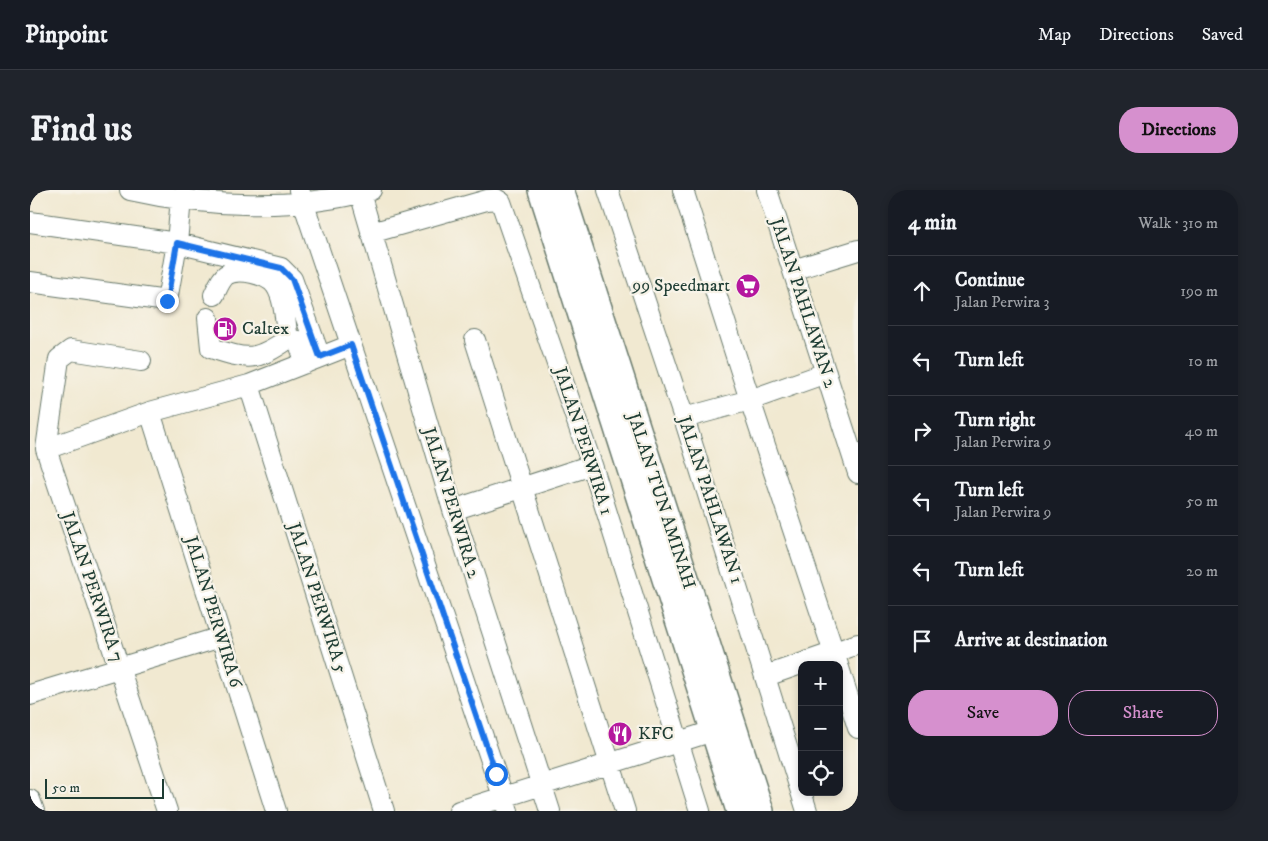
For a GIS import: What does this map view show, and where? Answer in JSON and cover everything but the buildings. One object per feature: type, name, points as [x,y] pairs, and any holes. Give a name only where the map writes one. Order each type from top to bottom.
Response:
[{"type":"main road","points":[[531,190],[563,206]]},
{"type":"main road","name":"JALAN TUN AMINAH","points":[[541,190],[563,206],[761,811]]},
{"type":"main road","name":"JALAN TUN AMINAH","points":[[563,206],[713,731],[739,811]]},
{"type":"street","points":[[130,190],[220,202],[367,191]]},
{"type":"street","name":"JALAN PAHLAWAN 1","points":[[608,190],[684,418],[807,811]]},
{"type":"street","points":[[683,190],[837,661]]},
{"type":"street","name":"JALAN PAHLAWAN 2","points":[[767,190],[858,473]]},
{"type":"street","name":"JALAN PERWIRA 2","points":[[367,191],[376,232],[453,510],[550,811]]},
{"type":"street","points":[[302,196],[505,804]]},
{"type":"street","points":[[30,282],[167,301],[177,243],[181,198]]},
{"type":"street","name":"JALAN PERWIRA 1","points":[[376,232],[487,200],[496,199],[501,202],[592,465],[700,811]]},
{"type":"street","points":[[30,222],[177,243],[281,268],[292,279],[313,360]]},
{"type":"street","points":[[793,270],[858,250]]},
{"type":"street","points":[[214,295],[223,278],[228,274],[236,271],[264,276],[275,284],[280,295],[288,339]]},
{"type":"street","points":[[208,318],[211,348],[252,358],[269,352],[288,339],[298,341],[313,360]]},
{"type":"street","points":[[475,340],[625,811]]},
{"type":"street","points":[[46,449],[150,412],[249,385],[351,345]]},
{"type":"street","name":"JALAN PERWIRA 7","points":[[140,361],[71,350],[59,359],[46,449],[167,811]]},
{"type":"street","points":[[684,418],[750,400],[826,373]]},
{"type":"street","name":"JALAN PERWIRA 5","points":[[249,385],[384,811]]},
{"type":"street","name":"JALAN PERWIRA 6","points":[[150,412],[276,811]]},
{"type":"street","points":[[453,510],[592,465]]},
{"type":"street","points":[[30,695],[221,637]]},
{"type":"street","points":[[838,661],[858,644]]},
{"type":"street","points":[[766,676],[798,670]]},
{"type":"street","points":[[843,681],[858,728]]},
{"type":"street","points":[[459,811],[505,804],[542,785],[713,731]]},
{"type":"street","points":[[30,800],[34,811]]},
{"type":"place","name":"99 Speedmart","points":[[748,286]]},
{"type":"place","name":"Caltex","points":[[225,329]]},
{"type":"place","name":"KFC","points":[[620,734]]},
{"type":"route","points":[[167,301],[177,243],[281,268],[292,279],[320,357],[351,345],[496,774]]}]
